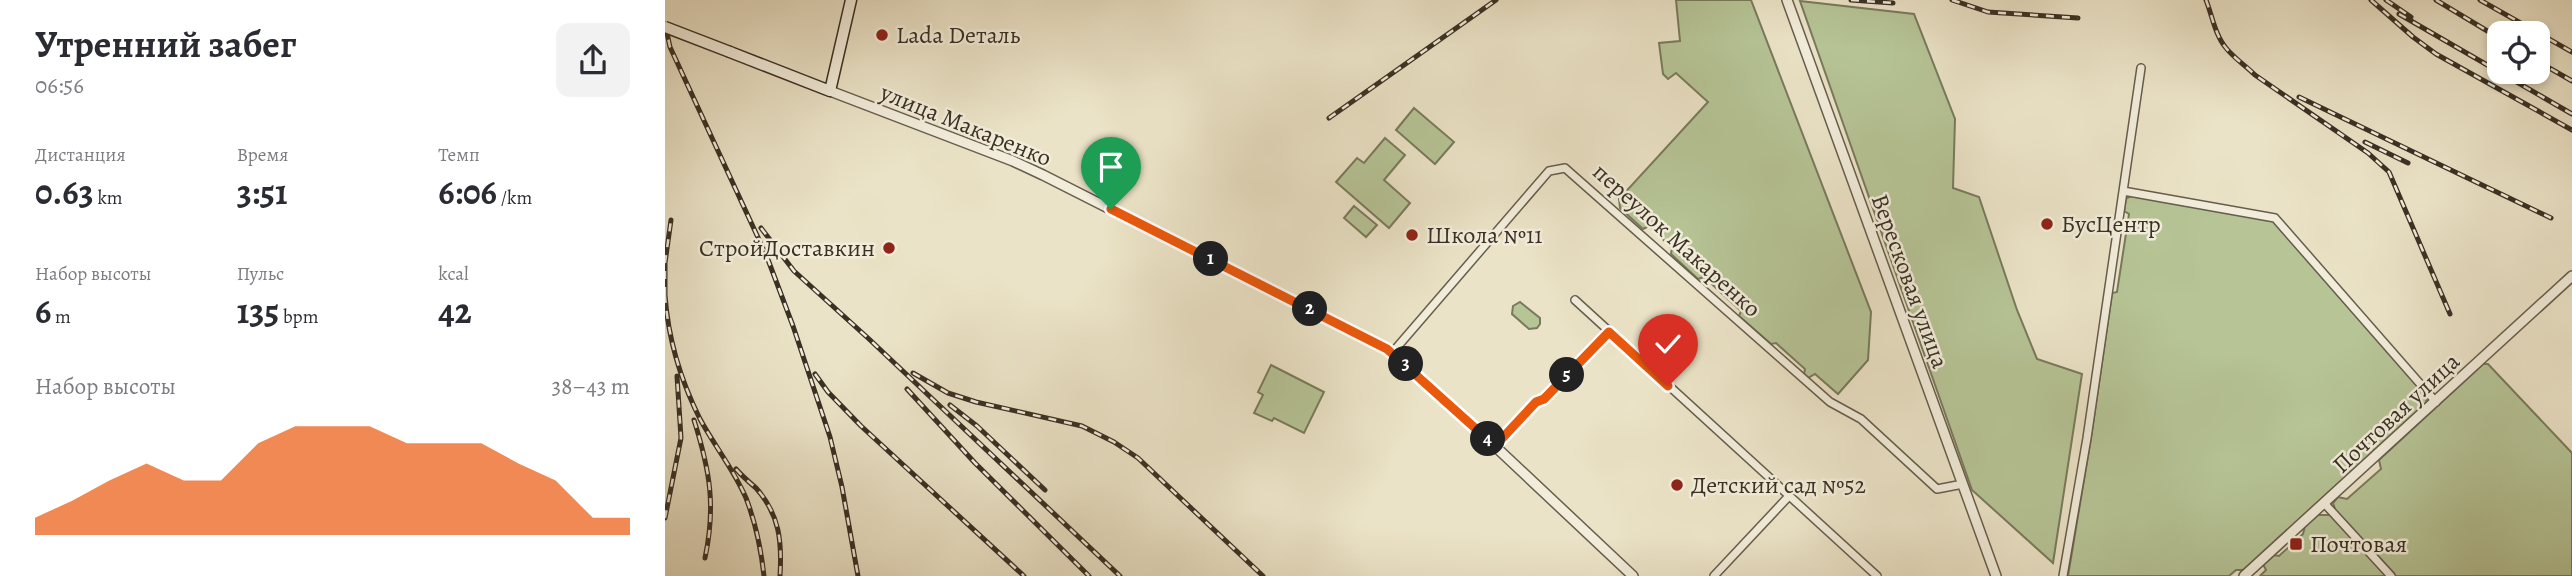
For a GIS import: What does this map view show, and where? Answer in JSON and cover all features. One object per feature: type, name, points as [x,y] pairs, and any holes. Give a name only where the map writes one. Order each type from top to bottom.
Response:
[{"type":"main road","points":[[665,27],[830,92],[851,0]]},
{"type":"street","name":"Вересковая улица","points":[[1787,0],[1996,576]]},
{"type":"street","points":[[2063,576],[2087,438],[2141,68]]},
{"type":"street","name":"улица Макаренко","points":[[830,92],[1013,161],[1392,353],[1633,576]]},
{"type":"street","name":"переулок Макаренко","points":[[1392,353],[1549,171],[1565,168],[1830,402],[1861,419],[1937,489],[1963,484]]},
{"type":"street","points":[[2123,191],[2275,218],[2436,402]]},
{"type":"street","name":"Почтовая улица","points":[[2244,576],[2572,276]]},
{"type":"street","points":[[1575,300],[1877,576]]},
{"type":"street","points":[[1495,446],[1536,402],[1544,399],[1609,332]]},
{"type":"street","points":[[1714,576],[1789,496]]},
{"type":"street","points":[[2325,504],[2391,576]]},
{"type":"green space","points":[[1676,0],[1751,0],[1871,312],[1868,360],[1838,394],[1815,374],[1808,378],[1804,374],[1805,369],[1776,343],[1771,344],[1739,316],[1741,311],[1704,277],[1698,279],[1671,254],[1672,248],[1649,226],[1643,229],[1620,208],[1619,199],[1708,102],[1676,73],[1668,79],[1663,74],[1659,43],[1680,41]]},
{"type":"green space","points":[[1800,1],[1914,14],[1955,119],[1953,188],[1979,197],[2017,310],[2037,359],[2082,374],[2053,563],[1972,490]]},
{"type":"green space","points":[[1414,108],[1454,142],[1435,164],[1396,130]]},
{"type":"green space","points":[[1385,138],[1405,155],[1384,180],[1410,203],[1389,228],[1336,182],[1357,158],[1364,163]]},
{"type":"green space","points":[[2131,196],[2273,221],[2427,397],[2426,403],[2244,570],[2236,570],[2229,576],[2068,576],[2112,293],[2117,292],[2129,214],[2124,211],[2126,199]]},
{"type":"green space","points":[[1354,206],[1377,225],[1366,237],[1344,218]]},
{"type":"green space","points":[[1520,302],[1540,318],[1537,328],[1529,329],[1512,314],[1513,306]]},
{"type":"green space","points":[[2483,364],[2488,364],[2572,453],[2572,576],[2260,576],[2266,570],[2263,564],[2273,555],[2279,556],[2303,534],[2305,526],[2318,515],[2329,515],[2335,509],[2333,503],[2338,497],[2347,499],[2381,469],[2379,460]]},
{"type":"green space","points":[[1271,365],[1324,392],[1304,433],[1274,418],[1272,421],[1254,413],[1263,395],[1258,392]]},
{"type":"railway","points":[[1329,118],[1496,0]]},
{"type":"railway","points":[[1851,0],[1893,3]]},
{"type":"railway","points":[[1952,0],[1988,12],[2078,18]]},
{"type":"railway","points":[[2206,0],[2219,37],[2233,55],[2255,75],[2368,153],[2389,172],[2450,314]]},
{"type":"railway","points":[[2371,0],[2436,54],[2572,130]]},
{"type":"railway","points":[[2386,0],[2411,17]]},
{"type":"railway","points":[[2436,0],[2487,31]]},
{"type":"railway","points":[[2480,0],[2572,52]]},
{"type":"railway","points":[[2399,14],[2572,114]]},
{"type":"railway","points":[[665,24],[670,47],[767,257],[793,326],[830,437],[858,576]]},
{"type":"railway","points":[[2550,68],[2572,81]]},
{"type":"railway","points":[[2299,97],[2551,218]]},
{"type":"railway","points":[[2365,142],[2408,163]]},
{"type":"railway","points":[[665,295],[665,263],[671,220]]},
{"type":"railway","points":[[761,228],[794,271],[1120,576]]},
{"type":"railway","points":[[665,295],[672,343],[681,374],[700,419],[746,498],[758,537],[764,576]]},
{"type":"railway","points":[[913,373],[948,393],[1082,426],[1114,442],[1138,458],[1263,576]]},
{"type":"railway","points":[[815,374],[828,392],[861,426],[1024,576]]},
{"type":"railway","points":[[665,518],[681,438],[677,376]]},
{"type":"railway","points":[[907,389],[975,463],[1089,576]]},
{"type":"railway","points":[[950,405],[977,426],[1045,490]]},
{"type":"railway","points":[[694,420],[710,489],[710,522],[705,558]]},
{"type":"railway","points":[[736,469],[764,498],[775,519],[780,540],[780,576]]},
{"type":"place","name":"Lada Dеталь","points":[[882,35]]},
{"type":"place","name":"БусЦентр","points":[[2047,224]]},
{"type":"place","name":"Школа №11","points":[[1412,235]]},
{"type":"place","name":"СтройДоставкин","points":[[889,248]]},
{"type":"place","name":"Детский сад №52","points":[[1677,485]]},
{"type":"place","name":"Почтовая","points":[[2296,544]]},
{"type":"route","points":[[1111,209],[1387,349],[1495,446],[1536,402],[1544,399],[1609,332],[1668,386]]}]
